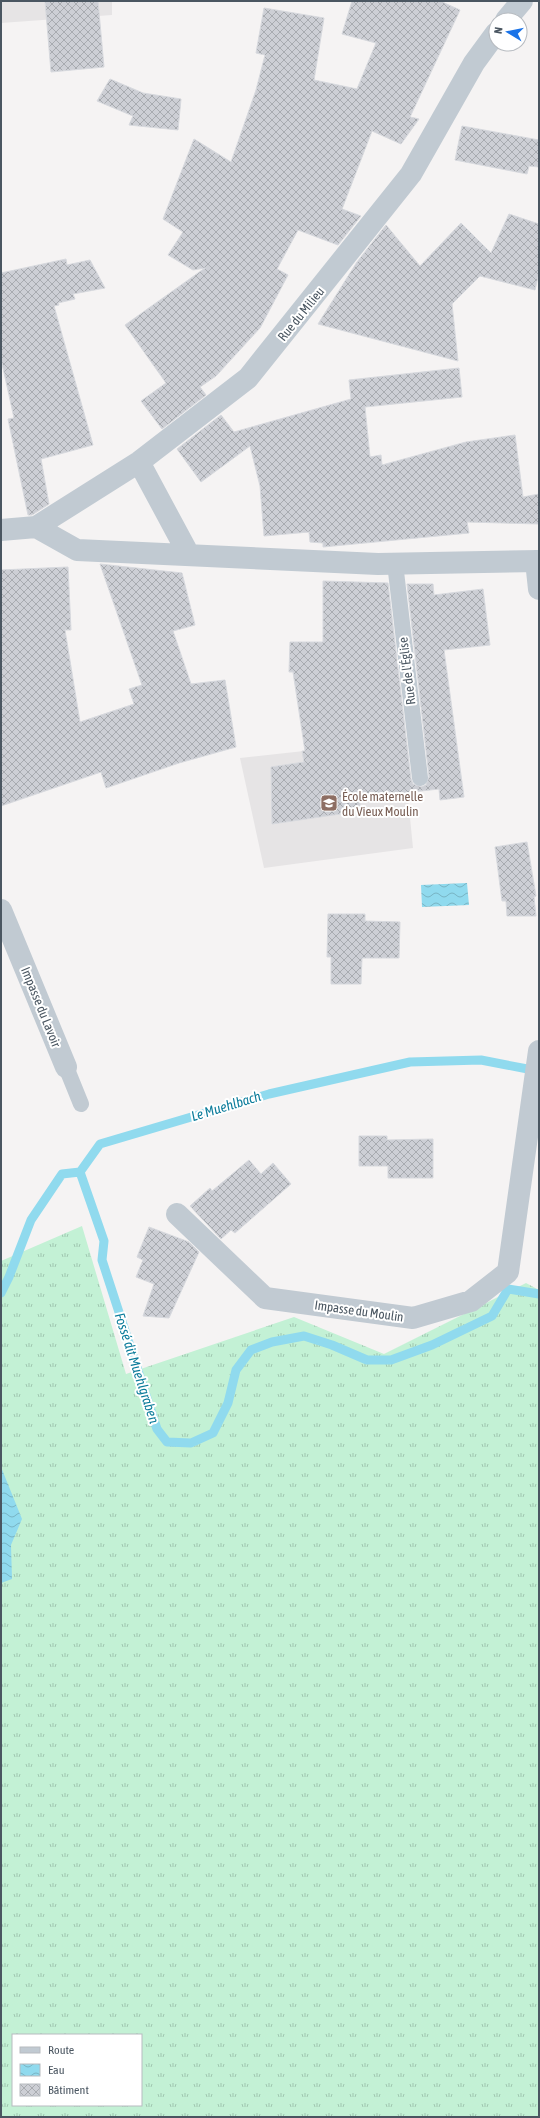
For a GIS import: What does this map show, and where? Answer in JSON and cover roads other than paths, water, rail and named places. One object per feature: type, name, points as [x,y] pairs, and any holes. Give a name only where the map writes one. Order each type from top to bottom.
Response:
[{"type":"street","points":[[513,12],[522,1]]},
{"type":"street","name":"Rue du Milieu","points":[[36,527],[139,462],[248,378],[411,174],[474,63],[488,44]]},
{"type":"street","points":[[139,462],[189,555]]},
{"type":"street","points":[[1,530],[36,527],[78,550],[378,564],[538,561],[539,589]]},
{"type":"street","name":"Impasse du Lavoir","points":[[1,910],[66,1067]]},
{"type":"street","name":"Impasse du Moulin","points":[[177,1214],[265,1298],[413,1318],[470,1301],[508,1272],[539,1052]]},
{"type":"lane","name":"Rue de l'Église","points":[[395,563],[420,778]]},
{"type":"lane","name":"Impasse du Lavoir","points":[[66,1067],[81,1104]]},
{"type":"water","points":[[467,883],[469,905],[422,907],[421,885]]},
{"type":"water","points":[[1,1467],[22,1519],[11,1545],[12,1579],[1,1583]]},
{"type":"waterway","name":"Le Muehlbach","points":[[1,1293],[9,1277],[31,1220],[62,1174],[80,1172],[100,1144],[269,1094],[410,1062],[481,1060],[538,1071]]},
{"type":"waterway","name":"Fossé dit Muehlgraben","points":[[80,1172],[104,1241],[102,1260],[157,1429],[167,1442],[191,1443],[213,1433],[228,1403],[236,1370],[251,1350],[272,1342],[304,1336],[332,1345],[367,1360],[391,1360],[432,1345],[492,1316],[508,1289],[539,1294]]},
{"type":"place","name":"École maternelle du Vieux Moulin","points":[[329,803]]}]
